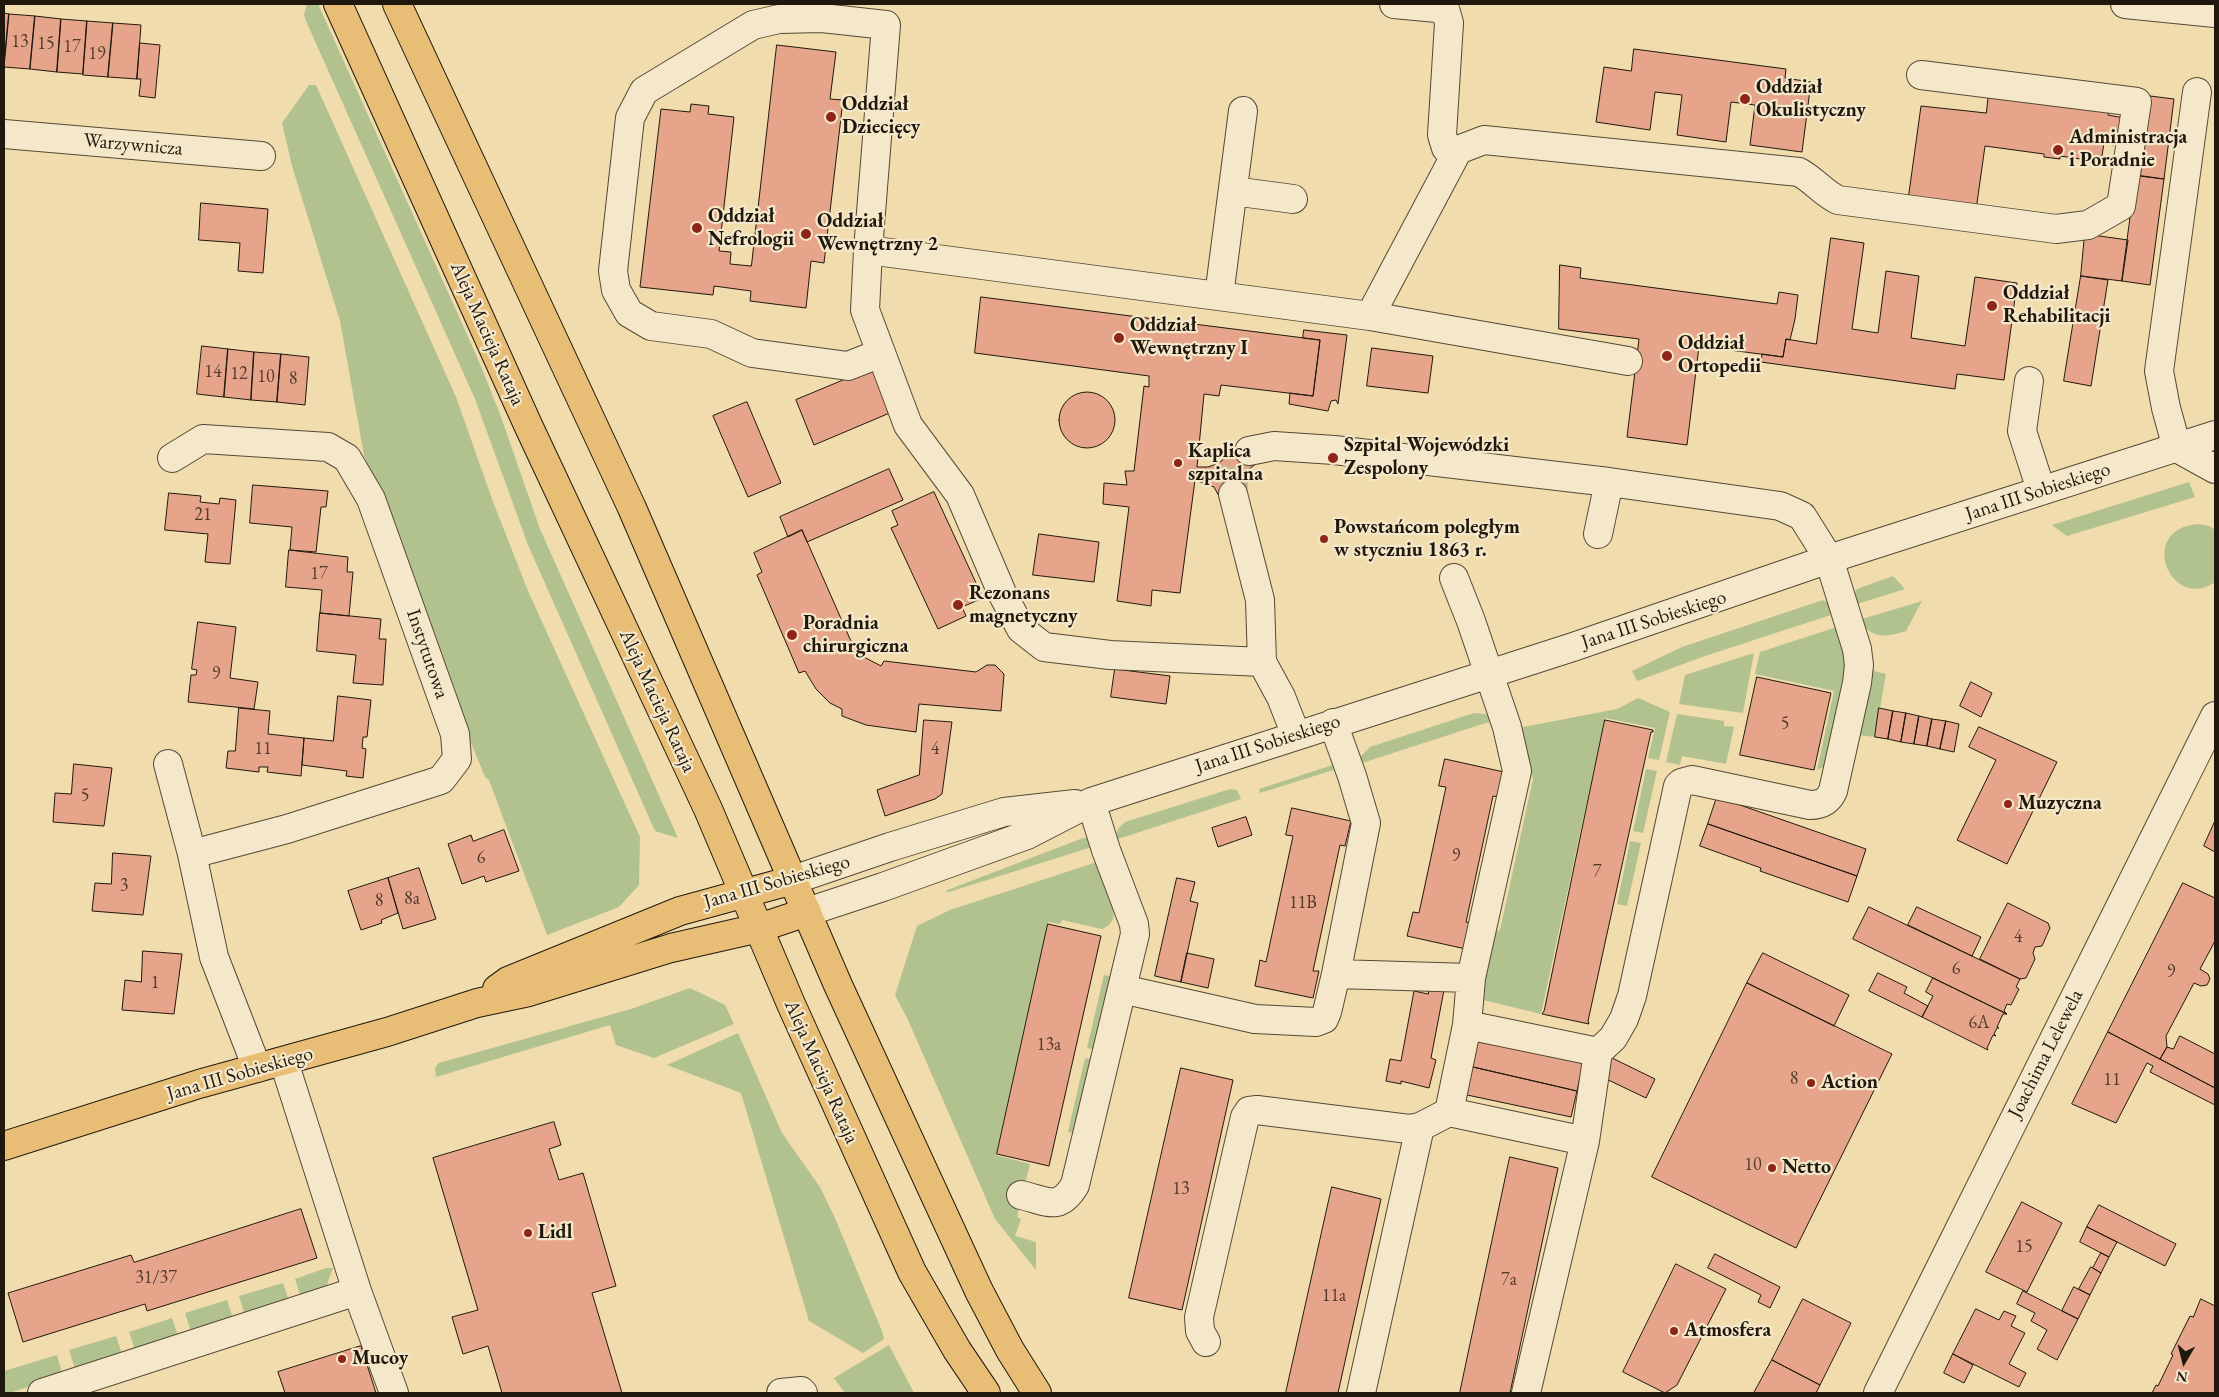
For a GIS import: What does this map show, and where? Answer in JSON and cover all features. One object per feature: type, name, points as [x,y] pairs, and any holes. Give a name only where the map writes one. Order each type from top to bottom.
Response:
[{"type":"main road","name":"Aleja Macieja Rataja","points":[[338,4],[528,425],[708,809],[810,1048],[912,1272],[957,1350],[986,1393]]},
{"type":"main road","points":[[397,4],[616,472],[838,985],[978,1291],[1010,1350],[1037,1393]]},
{"type":"main road","name":"Jana III Sobieskiego","points":[[477,1003],[508,980],[612,937],[680,911],[793,880]]},
{"type":"main road","name":"Jana III Sobieskiego","points":[[4,1146],[198,1084],[284,1062],[477,1003],[529,992],[671,948],[759,928],[807,912]]},
{"type":"street","points":[[1394,4],[1437,8],[1446,12],[1451,9]]},
{"type":"street","points":[[2125,4],[2215,13]]},
{"type":"street","points":[[1451,9],[1442,135],[1446,148],[1454,156]]},
{"type":"street","points":[[881,353],[848,366],[752,353],[712,334],[651,326],[630,312],[616,290],[613,271],[630,118],[644,91],[753,25],[779,19],[888,14],[868,250],[865,310],[908,425],[960,495],[1002,593],[1021,629],[1044,647],[1110,655],[1262,662]]},
{"type":"street","points":[[1370,316],[1454,156],[1458,150],[1484,140],[1799,172],[1810,178],[1826,194],[1838,200],[2056,230],[2088,225],[2121,206],[2137,102],[1921,75]]},
{"type":"street","points":[[2197,92],[2159,371],[2166,408],[2177,448],[2215,469]]},
{"type":"street","points":[[1219,296],[1243,111]]},
{"type":"street","name":"Warzywnicza","points":[[4,134],[261,156]]},
{"type":"street","points":[[1232,191],[1293,199]]},
{"type":"street","points":[[868,250],[1370,316],[1628,360]]},
{"type":"street","points":[[2029,381],[2022,431],[2041,490]]},
{"type":"street","name":"Jana III Sobieskiego","points":[[807,912],[883,888],[1027,835],[1091,802],[1744,590],[1829,559],[2215,435]]},
{"type":"street","name":"Instytutowa","points":[[172,458],[204,439],[328,447],[347,458],[372,498],[455,734],[457,759],[441,780],[287,829],[192,854]]},
{"type":"street","points":[[1249,451],[1274,446],[1334,450],[1609,482],[1780,506],[1802,516],[1829,559],[1857,648],[1859,665],[1857,683],[1830,798],[1817,805],[1810,805],[1692,780],[1681,783],[1678,786],[1632,996],[1624,1019],[1613,1038],[1598,1052],[1585,1141],[1526,1393]]},
{"type":"street","points":[[1598,534],[1609,482]]},
{"type":"street","points":[[1233,494],[1260,600],[1262,662],[1281,697],[1296,735]]},
{"type":"street","points":[[1449,1112],[1467,1025],[1471,978],[1517,771],[1507,727],[1454,578]]},
{"type":"street","name":"Joachima Lelewela","points":[[1878,1393],[2215,716]]},
{"type":"street","points":[[1122,989],[1255,1019],[1316,1022],[1324,1019],[1328,1012],[1366,823],[1333,723]]},
{"type":"street","points":[[168,764],[192,854],[214,957],[257,1068]]},
{"type":"street","name":"Jana III Sobieskiego","points":[[793,880],[890,846],[1004,812],[1091,802]]},
{"type":"street","points":[[1021,1195],[1056,1203],[1067,1198],[1075,1185],[1135,934],[1134,924],[1106,850],[1091,802]]},
{"type":"street","points":[[1336,974],[1471,978]]},
{"type":"street","points":[[1467,1025],[1598,1052]]},
{"type":"street","points":[[284,1062],[357,1291],[394,1393]]},
{"type":"street","points":[[1206,1342],[1200,1331],[1199,1317],[1246,1113],[1257,1110],[1409,1129],[1420,1127],[1449,1112],[1585,1141]]},
{"type":"street","points":[[1361,1393],[1420,1127]]},
{"type":"street","points":[[42,1393],[357,1291]]},
{"type":"street","points":[[781,1393],[801,1391],[803,1393]]},
{"type":"green space","points":[[307,4],[318,4],[478,359],[500,414],[540,529],[678,838],[655,831],[528,545],[475,399],[306,21],[304,15]]},
{"type":"green space","points":[[309,85],[316,85],[456,397],[492,499],[528,591],[640,837],[639,885],[619,907],[547,935],[489,780],[485,777],[456,706],[364,455],[340,321],[292,166],[282,123]]},
{"type":"green space","points":[[2189,482],[2195,497],[2067,536],[2052,525]]},
{"type":"green space","points":[[2198,524],[2209,526],[2215,530],[2215,582],[2199,589],[2185,587],[2174,579],[2167,566],[2165,553],[2168,540],[2179,529]]},
{"type":"green space","points":[[1893,576],[1905,589],[1857,604],[1854,594],[1857,589]]},
{"type":"green space","points":[[1823,600],[1829,603],[1834,614],[1705,656],[1637,681],[1632,671],[1682,647]]},
{"type":"green space","points":[[1922,601],[1906,631],[1892,635],[1874,634],[1859,620]]},
{"type":"green space","points":[[1840,626],[1848,674],[1826,766],[1817,770],[1834,691],[1755,674],[1760,652]]},
{"type":"green space","points":[[1754,653],[1743,713],[1679,704],[1685,675]]},
{"type":"green space","points":[[1872,666],[1874,671],[1886,674],[1875,737],[1858,735]]},
{"type":"green space","points":[[1638,698],[1670,712],[1659,760],[1648,758],[1655,728],[1605,718],[1541,1014],[1483,1000],[1481,995],[1493,934],[1500,930],[1533,779],[1518,728],[1617,709]]},
{"type":"green space","points":[[1474,713],[1486,714],[1492,721],[1362,763],[1361,756],[1370,747]]},
{"type":"green space","points":[[1677,714],[1724,721],[1724,726],[1734,727],[1726,764],[1682,756],[1680,765],[1666,762]]},
{"type":"green space","points":[[1339,763],[1340,768],[1260,793],[1259,789]]},
{"type":"green space","points":[[1646,769],[1657,771],[1643,833],[1633,831]]},
{"type":"green space","points":[[1230,789],[1237,790],[1241,799],[1115,840],[1118,829],[1125,822]]},
{"type":"green space","points":[[1083,838],[1088,838],[1095,846],[949,892],[945,891]]},
{"type":"green space","points":[[1630,841],[1641,843],[1627,906],[1617,904]]},
{"type":"green space","points":[[1097,862],[1111,899],[1113,919],[1109,925],[1102,929],[1062,920],[1060,924],[1048,922],[996,1155],[1030,1164],[1017,1217],[1021,1219],[1015,1236],[1036,1242],[1036,1270],[995,1219],[908,1020],[895,995],[917,926],[950,910]]},
{"type":"green space","points":[[1104,975],[1114,977],[1097,1050],[1087,1048]]},
{"type":"green space","points":[[690,988],[725,1005],[734,1024],[654,1058],[616,1045],[610,1025],[436,1077],[435,1068],[439,1063],[631,1009]]},
{"type":"green space","points":[[738,1033],[782,1133],[820,1187],[835,1218],[882,1331],[884,1339],[863,1353],[809,1321],[741,1093],[667,1065]]},
{"type":"green space","points":[[1085,1058],[1096,1060],[1079,1134],[1068,1132]]},
{"type":"green space","points":[[326,1268],[333,1268],[325,1290],[302,1301],[295,1279]]},
{"type":"green space","points":[[283,1283],[290,1305],[246,1319],[239,1296]]},
{"type":"green space","points":[[227,1300],[234,1322],[192,1335],[185,1313]]},
{"type":"green space","points":[[172,1318],[179,1339],[136,1353],[129,1332]]},
{"type":"green space","points":[[116,1336],[123,1357],[76,1372],[69,1350]]},
{"type":"green space","points":[[889,1345],[914,1393],[845,1393],[834,1378]]},
{"type":"green space","points":[[57,1355],[63,1376],[4,1393],[4,1371]]},
{"type":"building","points":[[4,13],[9,14],[4,67]]},
{"type":"building","points":[[9,14],[35,16],[30,69],[4,67]]},
{"type":"building","points":[[35,16],[61,19],[57,72],[30,69]]},
{"type":"building","points":[[61,19],[87,21],[83,74],[57,72]]},
{"type":"building","points":[[87,21],[113,23],[108,77],[83,75]]},
{"type":"building","points":[[113,23],[141,25],[137,79],[108,77]]},
{"type":"building","points":[[140,43],[160,45],[155,98],[139,96],[141,79],[137,79]]},
{"type":"building","points":[[777,45],[836,52],[830,99],[843,100],[824,263],[811,261],[806,308],[750,301],[751,291],[714,286],[713,295],[640,287],[661,109],[690,112],[691,104],[709,106],[708,114],[734,117],[719,251],[731,252],[730,264],[751,266]]},
{"type":"building","name":"Oddział Okulistyczny","points":[[1634,49],[1786,69],[1785,78],[1811,82],[1802,152],[1750,145],[1755,105],[1731,102],[1726,142],[1677,135],[1682,95],[1655,92],[1650,130],[1596,122],[1604,67],[1631,71]]},
{"type":"building","name":"Administracja i Poradnie","points":[[1989,92],[2109,109],[2108,115],[2124,118],[2122,131],[2115,130],[2113,145],[2104,143],[2101,162],[2060,156],[2060,159],[2044,157],[2044,154],[1985,146],[1976,210],[1908,200],[1921,106],[1986,113]]},
{"type":"building","points":[[2150,96],[2174,99],[2164,179],[2139,176]]},
{"type":"building","points":[[2136,175],[2164,179],[2150,285],[2122,281]]},
{"type":"building","points":[[201,203],[268,209],[263,273],[238,271],[240,243],[199,240]]},
{"type":"building","points":[[2085,234],[2128,240],[2122,281],[2081,276]]},
{"type":"building","name":"Oddział Rehabilitacji","points":[[1831,238],[1864,243],[1852,329],[1878,333],[1886,271],[1919,276],[1911,338],[1965,346],[1975,277],[2017,283],[2004,380],[1957,374],[1955,389],[1761,362],[1762,354],[1783,357],[1786,339],[1816,344]]},
{"type":"building","name":"Oddział Ortopedii","points":[[1560,265],[1581,268],[1580,278],[1777,304],[1779,292],[1798,295],[1790,340],[1786,339],[1783,357],[1699,346],[1687,445],[1627,437],[1639,339],[1559,329]]},
{"type":"building","points":[[2081,276],[2108,280],[2091,386],[2064,381]]},
{"type":"building","points":[[981,297],[1320,340],[1313,396],[1221,385],[1219,396],[1204,394],[1197,467],[1208,467],[1219,463],[1242,443],[1258,462],[1248,470],[1245,479],[1246,490],[1220,498],[1214,487],[1195,480],[1180,593],[1152,590],[1151,606],[1117,601],[1129,507],[1103,504],[1104,483],[1127,485],[1125,471],[1134,471],[1144,386],[1149,387],[1149,376],[975,353]]},
{"type":"building","points":[[1304,330],[1347,335],[1338,404],[1336,400],[1331,401],[1328,411],[1289,404],[1290,393],[1313,396],[1320,340],[1303,338]]},
{"type":"building","points":[[202,346],[228,349],[224,397],[197,394]]},
{"type":"building","points":[[1372,348],[1433,356],[1428,393],[1367,386]]},
{"type":"building","points":[[228,349],[254,352],[251,400],[224,397]]},
{"type":"building","points":[[254,352],[281,354],[277,402],[251,400]]},
{"type":"building","points":[[281,354],[309,357],[305,405],[277,402]]},
{"type":"building","points":[[873,368],[892,412],[814,445],[796,400]]},
{"type":"building","points":[[1087,392],[1098,394],[1107,400],[1113,409],[1115,420],[1113,431],[1107,440],[1098,446],[1087,448],[1076,446],[1067,440],[1061,431],[1059,420],[1061,409],[1067,400],[1076,394]]},
{"type":"building","points":[[747,402],[781,483],[748,497],[713,416]]},
{"type":"building","points":[[889,469],[903,500],[807,542],[802,530],[788,537],[780,517]]},
{"type":"building","points":[[253,485],[328,491],[326,507],[321,507],[316,552],[290,550],[292,527],[250,523]]},
{"type":"building","points":[[934,492],[983,598],[962,607],[966,616],[938,629],[891,528],[898,525],[892,511]]},
{"type":"building","points":[[169,493],[201,496],[200,502],[219,504],[220,498],[236,500],[230,564],[205,562],[208,534],[165,530]]},
{"type":"building","points":[[802,530],[850,639],[862,656],[881,666],[884,661],[976,672],[987,665],[995,665],[1004,674],[1001,711],[919,704],[916,732],[866,725],[842,716],[842,709],[830,703],[816,689],[805,671],[799,673],[757,575],[762,572],[754,553]]},
{"type":"building","points":[[1039,534],[1099,542],[1094,582],[1033,575]]},
{"type":"building","points":[[289,550],[348,557],[347,572],[353,572],[349,616],[320,613],[322,590],[286,587]]},
{"type":"building","points":[[320,613],[381,619],[379,639],[386,639],[383,685],[353,683],[356,655],[317,651]]},
{"type":"building","points":[[198,622],[236,627],[230,678],[258,682],[254,709],[188,702],[191,675],[196,675],[197,670],[192,669]]},
{"type":"building","points":[[1115,669],[1170,676],[1166,704],[1111,697]]},
{"type":"building","points":[[1757,677],[1831,693],[1814,770],[1740,755]]},
{"type":"building","points":[[1971,682],[1992,693],[1981,717],[1960,706]]},
{"type":"building","points":[[338,696],[371,700],[367,737],[363,737],[362,748],[366,749],[363,778],[346,776],[347,771],[302,765],[304,738],[333,741]]},
{"type":"building","points":[[239,708],[270,711],[268,734],[304,738],[301,776],[267,772],[268,767],[259,767],[259,772],[226,768],[228,751],[235,751]]},
{"type":"building","points":[[1879,708],[1893,711],[1888,739],[1875,737]]},
{"type":"building","points":[[1893,711],[1906,713],[1901,742],[1888,739]]},
{"type":"building","points":[[1906,713],[1919,716],[1914,744],[1901,742]]},
{"type":"building","points":[[1919,716],[1932,719],[1927,746],[1914,744]]},
{"type":"building","points":[[1932,719],[1946,721],[1940,749],[1927,746]]},
{"type":"building","points":[[924,720],[952,722],[942,794],[935,799],[885,816],[877,790],[919,775]]},
{"type":"building","points":[[1605,720],[1653,730],[1653,732],[1651,732],[1588,1021],[1589,1024],[1542,1014]]},
{"type":"building","points":[[1946,721],[1959,724],[1954,752],[1940,749]]},
{"type":"building","points":[[1979,727],[2057,762],[2007,864],[1957,840],[1996,760],[1969,747]]},
{"type":"building","points":[[1445,759],[1504,772],[1498,797],[1493,796],[1466,922],[1472,923],[1466,949],[1407,936],[1413,912],[1419,913],[1446,787],[1439,786]]},
{"type":"building","points":[[74,764],[112,768],[104,826],[53,822],[55,793],[71,794]]},
{"type":"building","points":[[1717,797],[1866,849],[1857,876],[1708,824]]},
{"type":"building","points":[[1292,808],[1351,821],[1345,846],[1340,845],[1313,971],[1319,971],[1313,998],[1255,986],[1260,960],[1266,962],[1293,836],[1286,835]]},
{"type":"building","points":[[1246,817],[1252,835],[1218,847],[1212,828]]},
{"type":"building","points":[[2215,821],[2215,852],[2204,846]]},
{"type":"building","points":[[1708,824],[1857,876],[1848,902],[1760,871],[1761,868],[1700,846]]},
{"type":"building","points":[[504,830],[519,871],[486,882],[484,876],[462,884],[448,844],[471,835],[473,841]]},
{"type":"building","points":[[113,853],[151,856],[143,915],[92,911],[95,883],[111,884]]},
{"type":"building","points":[[419,868],[436,919],[403,929],[388,878]]},
{"type":"building","points":[[388,878],[398,913],[381,920],[382,923],[361,930],[348,891]]},
{"type":"building","points":[[1177,878],[1195,882],[1190,901],[1198,903],[1181,982],[1155,976]]},
{"type":"building","points":[[2183,883],[2215,898],[2215,941],[2200,969],[2208,974],[2210,979],[2207,985],[2201,986],[2194,983],[2166,1036],[2167,1047],[2160,1059],[2108,1032]]},
{"type":"building","points":[[2008,903],[2048,923],[2050,928],[2042,946],[2035,947],[2033,953],[2035,959],[2026,978],[2020,979],[1980,959]]},
{"type":"building","points":[[1869,907],[2020,979],[2016,987],[2019,989],[2011,1005],[2007,1004],[2004,1011],[2007,1014],[1853,939]]},
{"type":"building","points":[[1917,907],[1981,937],[1972,956],[1908,925]]},
{"type":"building","points":[[1048,924],[1101,936],[1049,1166],[997,1154]]},
{"type":"building","points":[[143,951],[182,954],[174,1014],[122,1010],[125,980],[141,982]]},
{"type":"building","points":[[1187,953],[1214,959],[1208,988],[1181,982]]},
{"type":"building","points":[[1763,953],[1849,995],[1834,1026],[1747,983]]},
{"type":"building","points":[[1878,973],[1907,987],[1904,993],[1928,1006],[1922,1017],[1869,991]]},
{"type":"building","points":[[1933,978],[2007,1014],[2003,1014],[1997,1027],[1999,1028],[1997,1028],[1994,1034],[1996,1036],[1993,1035],[1987,1048],[1988,1050],[1922,1017],[1933,996],[1926,992]]},
{"type":"building","points":[[1747,983],[1892,1054],[1796,1248],[1652,1177]]},
{"type":"building","points":[[1429,986],[1444,990],[1431,1058],[1436,1060],[1429,1088],[1401,1081],[1401,1084],[1386,1081],[1390,1059],[1401,1061],[1414,991],[1428,994]]},
{"type":"building","points":[[2108,1032],[2215,1088],[2215,1105],[2150,1072],[2153,1066],[2147,1063],[2116,1123],[2072,1104]]},
{"type":"building","points":[[2180,1036],[2215,1054],[2215,1088],[2160,1059],[2167,1047],[2173,1049]]},
{"type":"building","points":[[1478,1041],[1583,1063],[1577,1091],[1473,1067]]},
{"type":"building","points":[[1612,1058],[1655,1079],[1646,1098],[1602,1077]]},
{"type":"building","points":[[1473,1067],[1577,1091],[1571,1117],[1467,1095]]},
{"type":"building","points":[[1181,1068],[1233,1080],[1182,1310],[1129,1298]]},
{"type":"building","name":"Lidl","points":[[554,1122],[561,1145],[549,1149],[559,1180],[583,1173],[616,1286],[592,1293],[622,1393],[502,1393],[488,1346],[463,1354],[452,1317],[478,1310],[433,1158]]},
{"type":"building","points":[[1510,1157],[1558,1168],[1510,1393],[1460,1393]]},
{"type":"building","points":[[1332,1187],[1381,1199],[1338,1393],[1286,1393]]},
{"type":"building","points":[[2022,1202],[2062,1223],[2027,1292],[1986,1272]]},
{"type":"building","points":[[2099,1205],[2176,1244],[2165,1266],[2087,1227]]},
{"type":"building","points":[[301,1209],[317,1258],[147,1311],[145,1304],[23,1342],[8,1293],[131,1255],[134,1262]]},
{"type":"building","points":[[2087,1227],[2117,1242],[2109,1257],[2080,1242]]},
{"type":"building","points":[[2101,1253],[2109,1257],[2101,1273],[2093,1268]]},
{"type":"building","points":[[1715,1254],[1780,1287],[1770,1308],[1758,1302],[1761,1295],[1708,1268]]},
{"type":"building","name":"Atmosfera","points":[[1676,1264],[1726,1289],[1677,1385],[1665,1393],[1623,1372]]},
{"type":"building","points":[[2091,1267],[2101,1273],[2090,1295],[2079,1289]]},
{"type":"building","points":[[2074,1287],[2090,1295],[2078,1319],[2062,1311]]},
{"type":"building","points":[[2023,1291],[2078,1319],[2057,1360],[2037,1349],[2047,1330],[2031,1321],[2035,1313],[2017,1304]]},
{"type":"building","points":[[1803,1299],[1851,1323],[1820,1385],[1772,1360]]},
{"type":"building","points":[[2201,1299],[2215,1306],[2215,1393],[2152,1393],[2156,1385],[2158,1386],[2173,1355],[2171,1354],[2190,1316],[2193,1317]]},
{"type":"building","points":[[1976,1309],[1999,1320],[2004,1311],[2016,1316],[2011,1326],[2025,1333],[2009,1364],[2026,1373],[2019,1387],[1953,1354]]},
{"type":"building","name":"Mucoy","points":[[361,1346],[376,1393],[285,1393],[278,1372]]},
{"type":"building","points":[[1953,1354],[1973,1365],[1964,1383],[1944,1373]]},
{"type":"building","points":[[1772,1360],[1820,1385],[1816,1393],[1754,1393]]},
{"type":"tunnel","points":[[1233,494],[1236,465],[1249,451]]},
{"type":"place","name":"Oddział Okulistyczny","points":[[1745,99]]},
{"type":"place","name":"Oddział Dziecięcy","points":[[831,117]]},
{"type":"place","name":"Administracja i Poradnie","points":[[2058,150]]},
{"type":"place","name":"Oddział Nefrologii","points":[[697,228]]},
{"type":"place","name":"Oddział Wewnętrzny 2","points":[[806,234]]},
{"type":"place","name":"Oddział Rehabilitacji","points":[[1992,306]]},
{"type":"place","name":"Oddział Wewnętrzny I","points":[[1119,338]]},
{"type":"place","name":"Oddział Ortopedii","points":[[1667,356]]},
{"type":"place","name":"Szpital Wojewódzki Zespolony","points":[[1333,458]]},
{"type":"place","name":"Kaplica szpitalna","points":[[1178,463]]},
{"type":"place","name":"Powstańcom poległym w styczniu 1863 r.","points":[[1324,539]]},
{"type":"place","name":"Rezonans magnetyczny","points":[[958,605]]},
{"type":"place","name":"Poradnia chirurgiczna","points":[[792,635]]},
{"type":"place","name":"Muzyczna","points":[[2008,804]]},
{"type":"place","name":"Action","points":[[1811,1083]]},
{"type":"place","name":"Netto","points":[[1772,1168]]},
{"type":"place","name":"Lidl","points":[[528,1233]]},
{"type":"place","name":"Atmosfera","points":[[1674,1331]]},
{"type":"place","name":"Mucoy","points":[[342,1359]]}]
